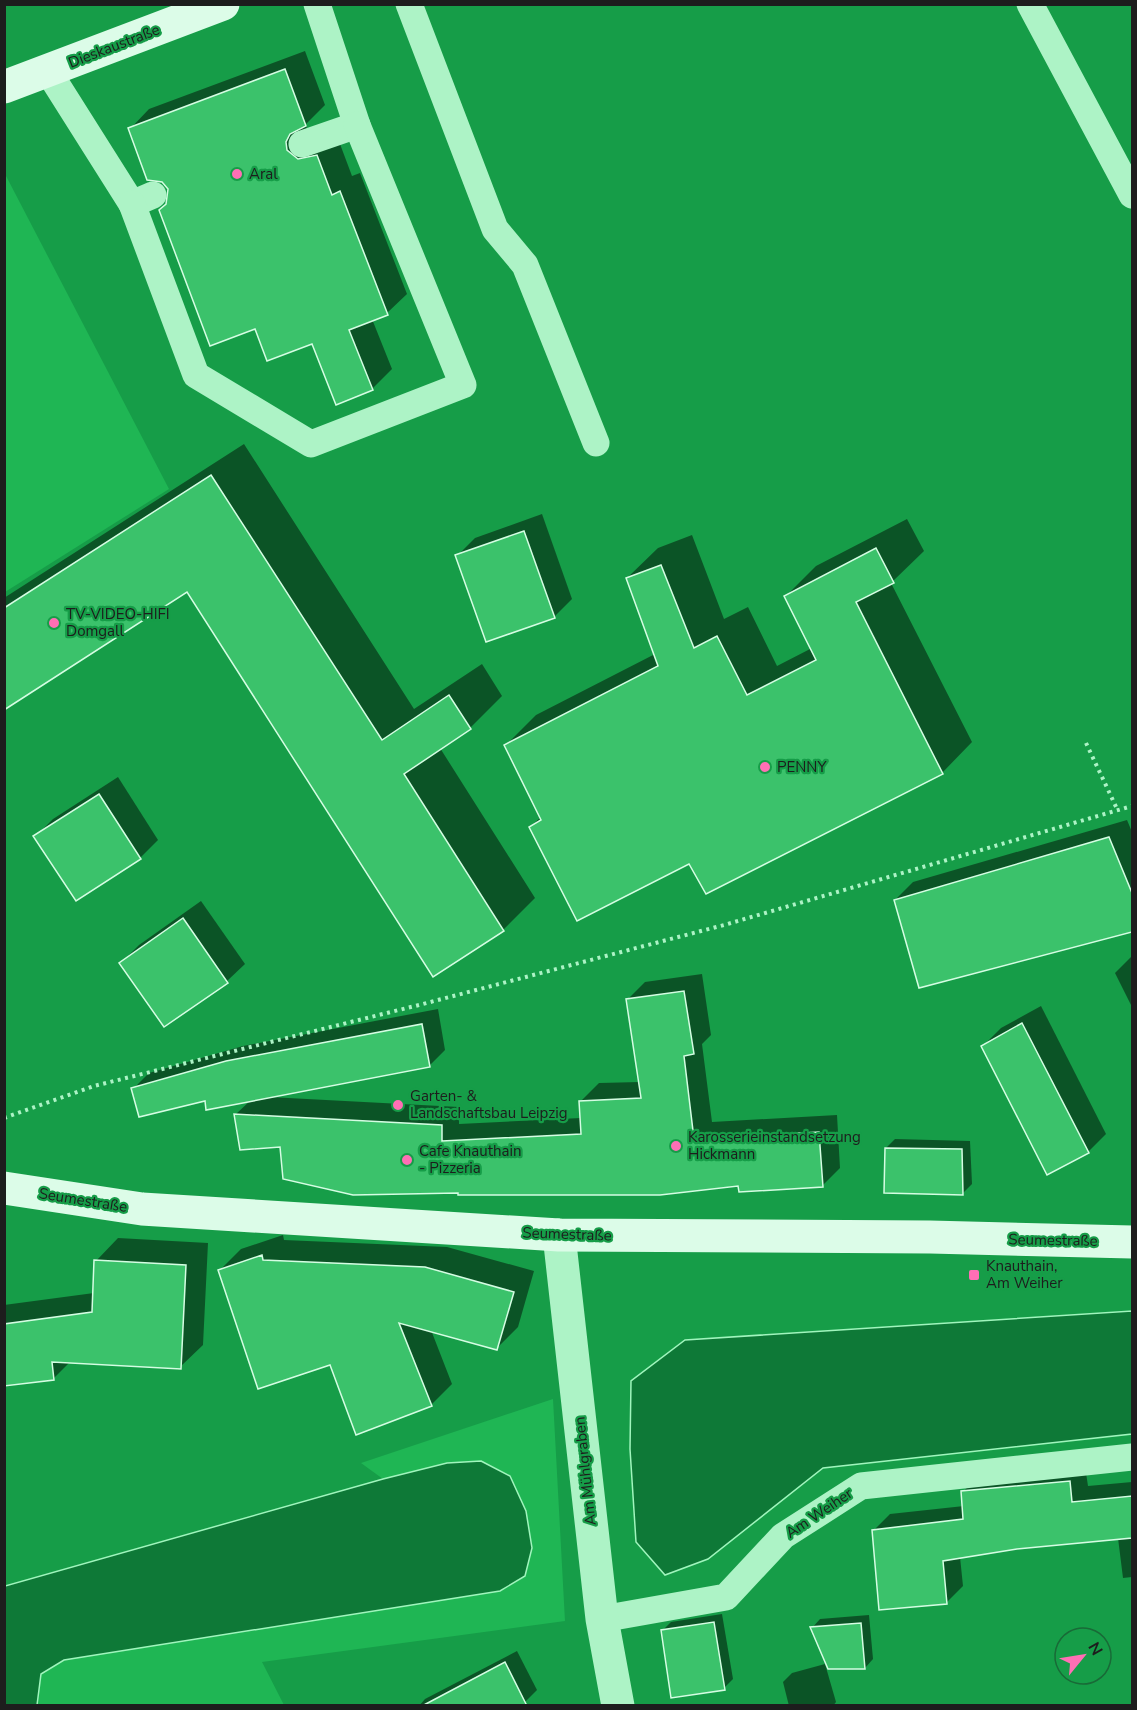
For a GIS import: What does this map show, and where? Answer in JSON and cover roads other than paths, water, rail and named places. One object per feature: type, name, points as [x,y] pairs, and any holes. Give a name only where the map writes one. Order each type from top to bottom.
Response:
[{"type":"street","name":"Dieskaustraße","points":[[4,87],[223,4]]},
{"type":"street","name":"Seumestraße","points":[[4,1188],[142,1209],[559,1235],[918,1237],[1132,1242]]},
{"type":"street","name":"Am Mühlgraben","points":[[559,1235],[602,1619],[618,1706]]},
{"type":"lane","points":[[48,70],[143,200],[196,375],[311,444],[463,385],[357,125],[317,4]]},
{"type":"lane","points":[[409,4],[495,230],[525,265],[596,443]]},
{"type":"lane","points":[[1030,4],[1132,195]]},
{"type":"lane","points":[[302,144],[357,125]]},
{"type":"lane","name":"Am Weiher","points":[[602,1619],[726,1597],[783,1536],[861,1486],[1132,1457]]},
{"type":"place","name":"Aral","points":[[237,174]]},
{"type":"place","name":"TV-VIDEO-HIFI Domgall","points":[[54,623]]},
{"type":"place","name":"PENNY","points":[[765,767]]},
{"type":"place","name":"Garten- & Landschaftsbau Leipzig","points":[[398,1105]]},
{"type":"place","name":"Karosserieinstandsetzung Hickmann","points":[[676,1146]]},
{"type":"place","name":"Cafe Knauthain - Pizzeria","points":[[407,1160]]},
{"type":"place","name":"Knauthain, Am Weiher","points":[[974,1275]]}]
